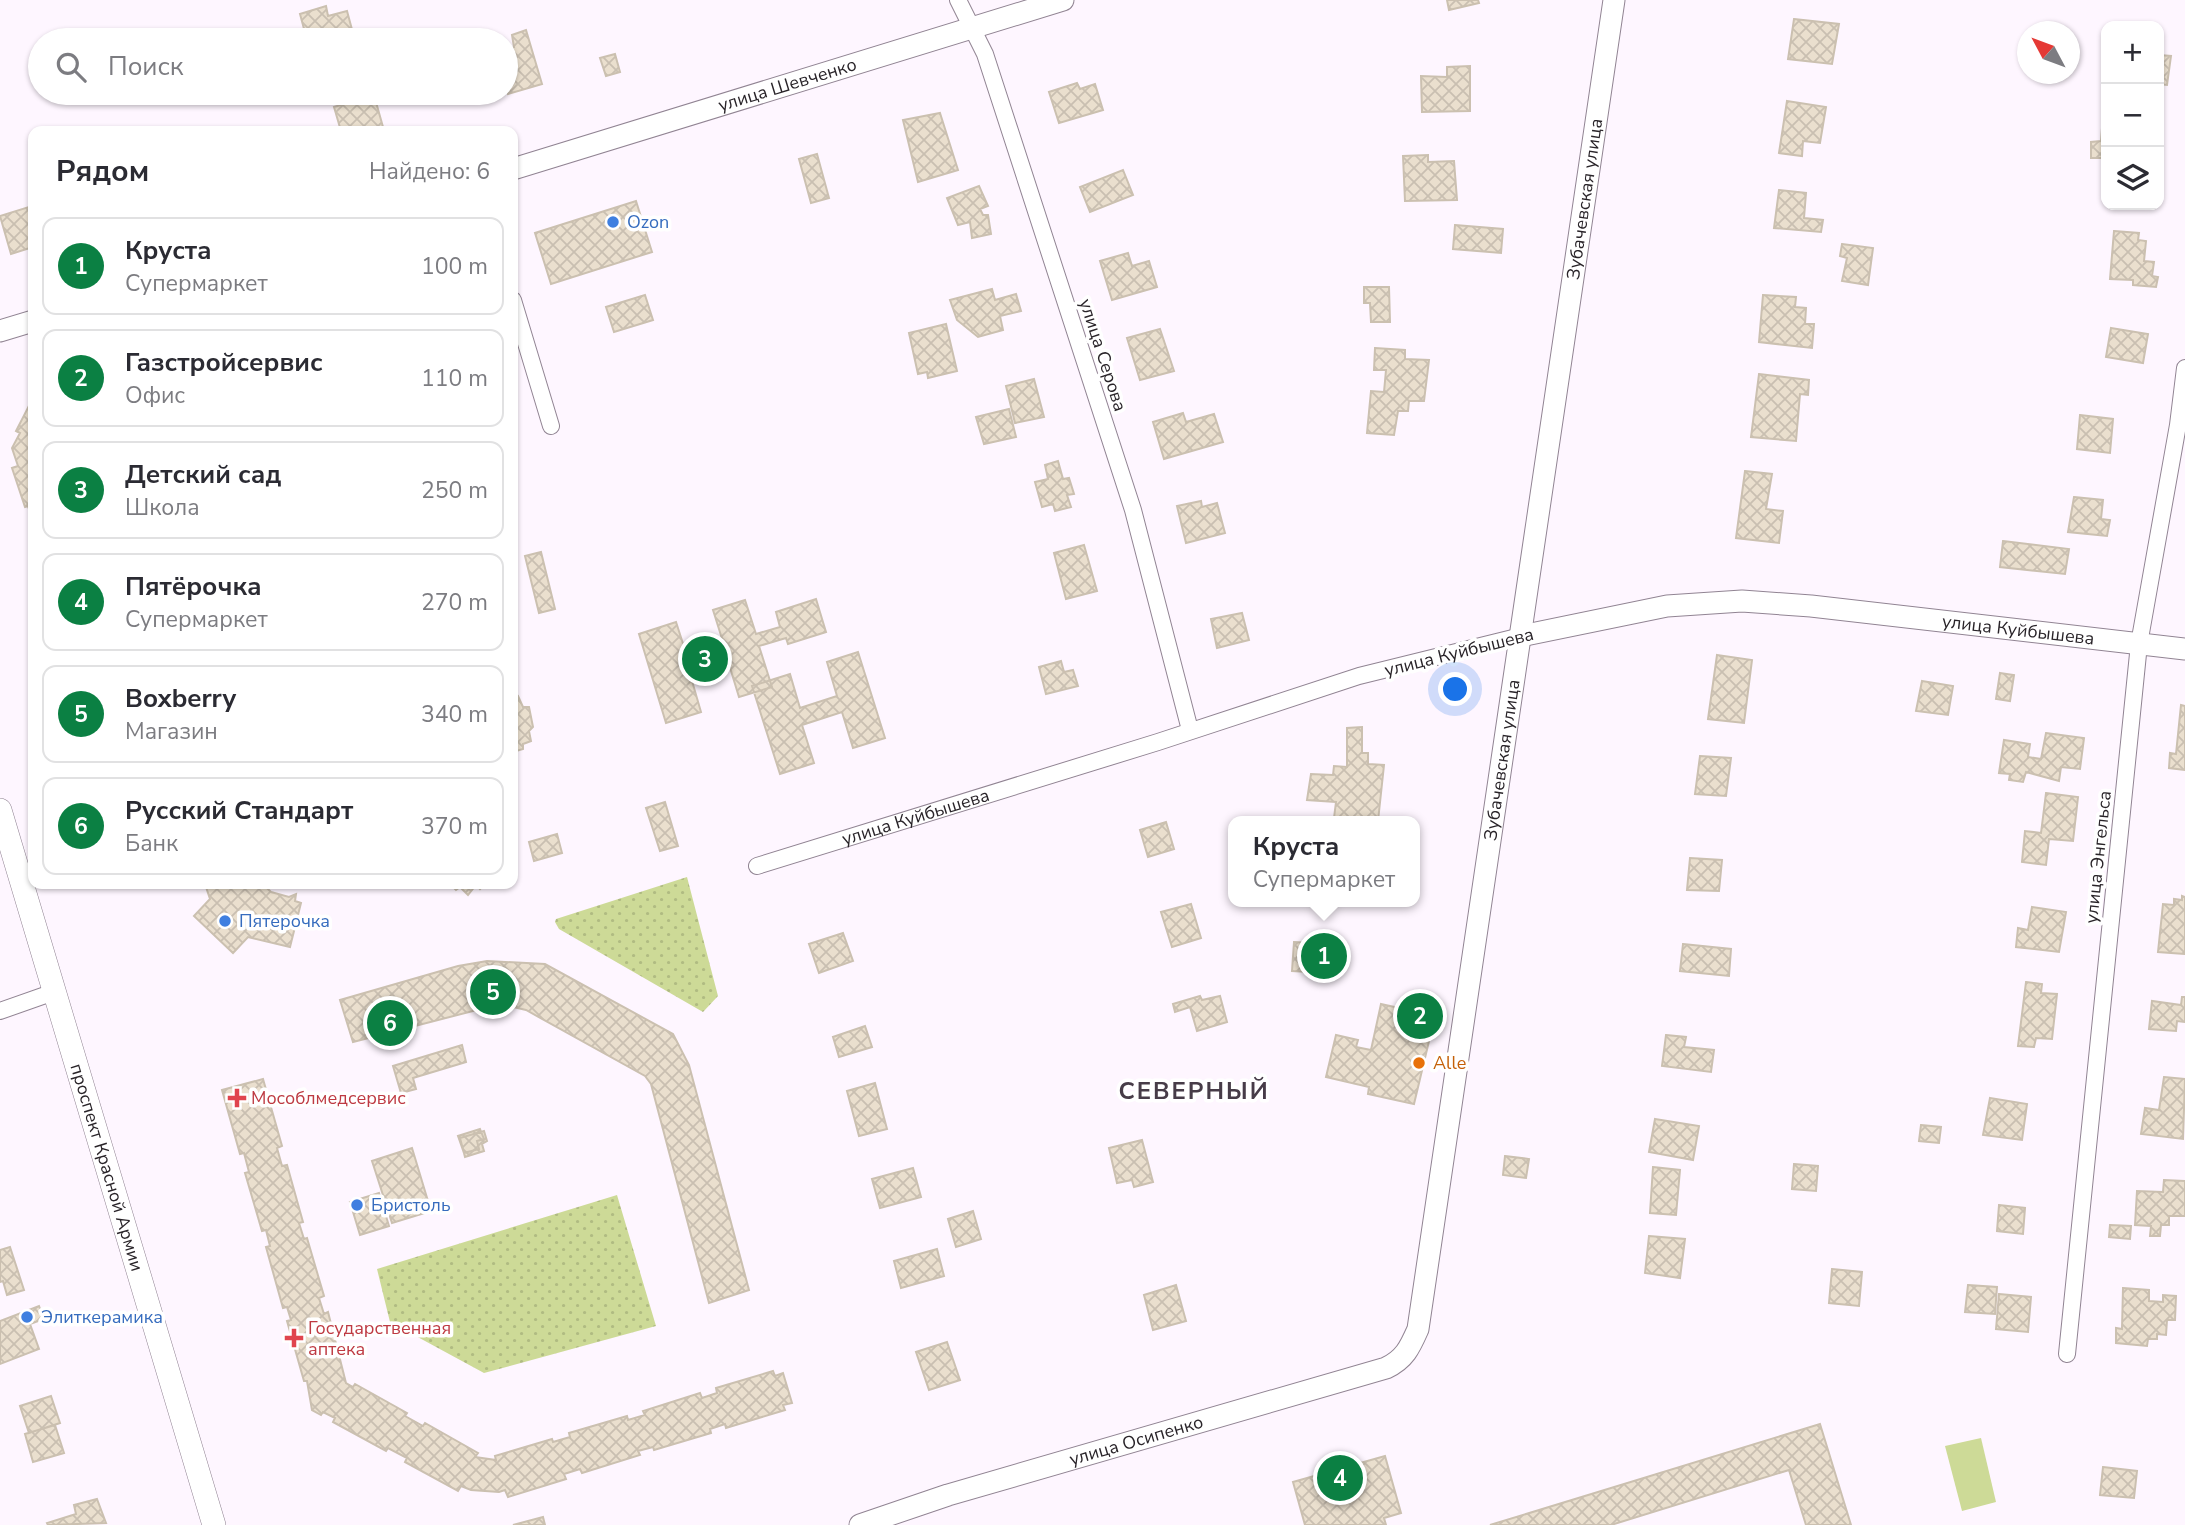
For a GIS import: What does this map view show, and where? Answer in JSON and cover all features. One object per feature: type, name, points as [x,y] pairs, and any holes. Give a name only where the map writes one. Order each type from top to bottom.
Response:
[{"type":"main road","name":"проспект Красной Армии","points":[[0,810],[214,1525]]},
{"type":"street","name":"улица Серова","points":[[958,0],[985,54],[1133,510],[1190,730]]},
{"type":"street","name":"улица Шевченко","points":[[518,167],[1063,0]]},
{"type":"street","name":"Зубачевская улица","points":[[1408,1351],[1418,1329],[1614,0]]},
{"type":"street","points":[[518,317],[551,426]]},
{"type":"street","points":[[0,331],[28,323]]},
{"type":"street","name":"улица Энгельса","points":[[2067,1354],[2138,644],[2178,425],[2185,368]]},
{"type":"street","name":"улица Куйбышева","points":[[757,866],[1359,676],[1521,636],[1667,606],[1742,601],[1811,606],[2185,649]]},
{"type":"street","points":[[0,1011],[54,992]]},
{"type":"street","name":"улица Осипенко","points":[[860,1525],[948,1495],[1386,1368],[1400,1361],[1408,1351]]},
{"type":"green space","points":[[687,877],[718,996],[703,1012],[559,929],[555,922],[556,919]]},
{"type":"green space","points":[[617,1195],[656,1326],[484,1373],[390,1322],[377,1269]]},
{"type":"green space","points":[[1981,1438],[1996,1502],[1962,1511],[1945,1446]]},
{"type":"building","points":[[1447,0],[1478,0],[1479,3],[1449,10]]},
{"type":"building","points":[[326,6],[328,16],[347,11],[352,28],[304,28],[300,14]]},
{"type":"building","points":[[1794,19],[1839,24],[1832,64],[1788,59]]},
{"type":"building","points":[[526,30],[542,84],[518,91],[518,33]]},
{"type":"building","points":[[615,54],[620,72],[606,76],[600,58]]},
{"type":"building","points":[[2164,55],[2171,56],[2167,85],[2164,85]]},
{"type":"building","points":[[1470,66],[1470,111],[1422,112],[1421,76],[1447,77],[1447,67]]},
{"type":"building","points":[[1077,83],[1080,89],[1095,84],[1103,110],[1059,123],[1049,92]]},
{"type":"building","points":[[1787,101],[1826,107],[1820,143],[1803,141],[1802,156],[1779,153]]},
{"type":"building","points":[[377,105],[383,126],[340,126],[334,107]]},
{"type":"building","points":[[940,113],[958,170],[918,182],[903,120]]},
{"type":"building","points":[[2101,141],[2101,158],[2091,158],[2091,142]]},
{"type":"building","points":[[817,154],[829,198],[811,203],[799,159]]},
{"type":"building","points":[[1428,155],[1428,162],[1454,161],[1457,200],[1405,201],[1403,156]]},
{"type":"building","points":[[1123,170],[1133,195],[1090,212],[1080,187]]},
{"type":"building","points":[[979,186],[988,206],[980,209],[983,215],[988,215],[991,234],[972,238],[970,222],[958,225],[947,198]]},
{"type":"building","points":[[1779,190],[1806,193],[1804,218],[1823,220],[1821,232],[1774,228]]},
{"type":"building","points":[[636,201],[652,252],[551,284],[535,233]]},
{"type":"building","points":[[28,207],[28,249],[11,254],[0,216]]},
{"type":"building","points":[[1455,225],[1503,229],[1501,253],[1453,249]]},
{"type":"building","points":[[2114,231],[2139,233],[2138,240],[2146,241],[2144,261],[2154,262],[2152,276],[2158,277],[2156,287],[2133,285],[2133,280],[2110,279]]},
{"type":"building","points":[[1842,244],[1873,248],[1868,285],[1842,281],[1847,258],[1840,256]]},
{"type":"building","points":[[1128,253],[1132,266],[1149,261],[1157,287],[1112,300],[1100,261]]},
{"type":"building","points":[[1364,287],[1389,287],[1390,322],[1371,322],[1370,303],[1364,303]]},
{"type":"building","points":[[992,289],[995,300],[1016,294],[1021,311],[1000,316],[1003,330],[978,337],[957,320],[950,300]]},
{"type":"building","points":[[645,295],[653,320],[614,332],[606,307]]},
{"type":"building","points":[[1763,295],[1796,297],[1795,307],[1806,308],[1805,324],[1814,324],[1812,348],[1759,342]]},
{"type":"building","points":[[946,324],[957,371],[928,378],[927,372],[918,374],[909,333]]},
{"type":"building","points":[[2111,328],[2148,334],[2143,363],[2106,357]]},
{"type":"building","points":[[1160,329],[1174,371],[1140,380],[1127,338]]},
{"type":"building","points":[[1375,348],[1405,350],[1405,359],[1429,360],[1424,401],[1409,401],[1408,411],[1398,411],[1394,435],[1367,433],[1371,391],[1384,392],[1386,370],[1374,370]]},
{"type":"building","points":[[1759,374],[1809,380],[1808,395],[1800,394],[1796,441],[1751,437]]},
{"type":"building","points":[[1034,379],[1044,417],[1015,423],[1006,386]]},
{"type":"building","points":[[28,408],[28,506],[25,507],[12,468],[18,466],[12,448],[20,433],[16,431]]},
{"type":"building","points":[[1009,409],[1016,437],[984,444],[976,417]]},
{"type":"building","points":[[1183,413],[1186,422],[1214,414],[1223,442],[1164,459],[1153,422]]},
{"type":"building","points":[[2080,415],[2113,419],[2110,453],[2077,449]]},
{"type":"building","points":[[1058,461],[1063,479],[1069,478],[1074,494],[1067,495],[1071,507],[1055,511],[1053,504],[1042,507],[1035,482],[1048,479],[1045,465]]},
{"type":"building","points":[[1745,471],[1772,474],[1766,509],[1783,511],[1779,543],[1736,538]]},
{"type":"building","points":[[2074,497],[2103,500],[2101,519],[2110,520],[2107,536],[2068,532]]},
{"type":"building","points":[[1201,501],[1202,507],[1217,503],[1225,533],[1186,543],[1177,506]]},
{"type":"building","points":[[2003,541],[2069,549],[2065,574],[2000,567]]},
{"type":"building","points":[[1084,545],[1097,591],[1066,599],[1054,553]]},
{"type":"building","points":[[541,552],[555,609],[539,613],[525,556]]},
{"type":"building","points":[[816,599],[826,632],[788,644],[786,638],[759,646],[772,687],[739,697],[728,661],[690,674],[701,712],[666,723],[639,634],[676,622],[687,656],[724,645],[713,610],[745,600],[756,634],[780,627],[776,612]]},
{"type":"building","points":[[1242,613],[1249,640],[1217,648],[1211,619]]},
{"type":"building","points":[[858,652],[885,738],[853,748],[842,712],[802,725],[814,763],[780,774],[752,686],[790,674],[800,708],[837,696],[827,662]]},
{"type":"building","points":[[1717,655],[1752,660],[1744,723],[1708,719]]},
{"type":"building","points":[[1061,661],[1064,672],[1073,670],[1078,686],[1046,694],[1039,667]]},
{"type":"building","points":[[2000,673],[2014,675],[2010,701],[1996,699]]},
{"type":"building","points":[[1922,681],[1953,686],[1948,715],[1916,711]]},
{"type":"building","points":[[518,696],[523,707],[529,707],[533,727],[529,731],[531,741],[523,744],[523,749],[518,750]]},
{"type":"building","points":[[2181,705],[2185,706],[2185,770],[2169,768],[2170,753],[2176,754]]},
{"type":"building","points":[[1362,727],[1362,753],[1368,753],[1368,764],[1384,765],[1379,816],[1334,816],[1336,802],[1307,800],[1311,774],[1333,775],[1334,766],[1347,767],[1347,728]]},
{"type":"building","points":[[2046,733],[2084,738],[2080,769],[2061,767],[2059,781],[2026,772],[2023,782],[2009,780],[2010,774],[1999,773],[2004,740],[2030,744],[2028,757],[2041,759]]},
{"type":"building","points":[[1700,756],[1731,758],[1726,796],[1695,794]]},
{"type":"building","points":[[2046,793],[2078,797],[2073,841],[2049,839],[2046,865],[2022,862],[2025,831],[2041,833]]},
{"type":"building","points":[[665,802],[678,846],[660,851],[646,808]]},
{"type":"building","points":[[1166,822],[1174,849],[1148,857],[1140,830]]},
{"type":"building","points":[[557,834],[562,853],[534,861],[529,842]]},
{"type":"building","points":[[1690,858],[1722,860],[1719,891],[1687,890]]},
{"type":"building","points":[[207,889],[268,889],[289,897],[296,894],[295,901],[301,903],[290,947],[248,937],[233,953],[194,916],[210,899]]},
{"type":"building","points":[[462,889],[473,889],[468,895]]},
{"type":"building","points":[[2182,896],[2185,897],[2185,954],[2158,952],[2163,904],[2174,905],[2174,899],[2182,900]]},
{"type":"building","points":[[1191,904],[1201,938],[1172,947],[1161,912]]},
{"type":"building","points":[[2032,907],[2066,912],[2059,952],[2016,947],[2018,928],[2028,930]]},
{"type":"building","points":[[843,933],[853,961],[819,973],[809,944]]},
{"type":"building","points":[[1294,942],[1331,944],[1330,973],[1292,971]]},
{"type":"building","points":[[1683,944],[1731,949],[1729,976],[1680,971]]},
{"type":"building","points":[[487,961],[545,964],[673,1034],[689,1065],[749,1290],[709,1303],[651,1084],[645,1076],[526,1010],[500,1004],[353,1042],[340,1000],[458,966]]},
{"type":"building","points":[[2026,982],[2042,984],[2041,993],[2057,994],[2052,1039],[2036,1038],[2034,1047],[2018,1046]]},
{"type":"building","points":[[1200,996],[1202,1000],[1220,996],[1227,1022],[1197,1031],[1190,1007],[1175,1012],[1173,1004]]},
{"type":"building","points":[[2182,997],[2185,997],[2185,1022],[2177,1021],[2176,1031],[2149,1029],[2152,1001],[2181,1005]]},
{"type":"building","points":[[1381,1004],[1435,1016],[1414,1104],[1368,1094],[1369,1087],[1326,1077],[1336,1035],[1358,1040],[1356,1047],[1371,1050]]},
{"type":"building","points":[[865,1026],[872,1047],[839,1057],[833,1037]]},
{"type":"building","points":[[1666,1035],[1686,1037],[1684,1047],[1714,1050],[1711,1072],[1662,1066]]},
{"type":"building","points":[[462,1045],[466,1062],[413,1078],[416,1089],[401,1093],[393,1066]]},
{"type":"building","points":[[2164,1077],[2185,1079],[2183,1139],[2141,1134],[2145,1108],[2159,1110]]},
{"type":"building","points":[[263,1079],[282,1146],[277,1148],[282,1166],[287,1165],[303,1222],[299,1223],[304,1239],[307,1238],[324,1296],[319,1298],[324,1314],[328,1312],[346,1383],[353,1387],[355,1384],[407,1413],[405,1416],[423,1426],[425,1423],[478,1453],[475,1457],[496,1460],[495,1456],[552,1439],[553,1442],[570,1437],[569,1433],[627,1416],[628,1420],[645,1415],[643,1411],[700,1393],[702,1398],[717,1393],[716,1388],[773,1371],[775,1376],[783,1373],[792,1403],[783,1405],[785,1410],[726,1428],[725,1424],[710,1429],[711,1433],[654,1450],[653,1447],[638,1451],[640,1455],[582,1473],[580,1469],[564,1474],[566,1479],[508,1497],[505,1490],[471,1490],[461,1486],[458,1491],[405,1462],[407,1458],[388,1448],[386,1451],[333,1422],[335,1418],[312,1410],[307,1381],[304,1381],[287,1321],[291,1320],[287,1307],[283,1308],[266,1247],[270,1246],[266,1230],[262,1231],[245,1173],[249,1172],[244,1153],[240,1154],[222,1090]]},
{"type":"building","points":[[875,1083],[887,1129],[859,1136],[847,1091]]},
{"type":"building","points":[[1990,1098],[2027,1104],[2022,1140],[1983,1135]]},
{"type":"building","points":[[1655,1119],[1699,1126],[1693,1160],[1649,1152]]},
{"type":"building","points":[[1921,1125],[1941,1127],[1939,1143],[1919,1141]]},
{"type":"building","points":[[480,1129],[484,1139],[477,1141],[479,1149],[464,1153],[458,1136]]},
{"type":"building","points":[[484,1131],[487,1141],[482,1144],[484,1151],[465,1157],[460,1138]]},
{"type":"building","points":[[1142,1140],[1153,1182],[1134,1187],[1132,1180],[1117,1183],[1109,1148]]},
{"type":"building","points":[[412,1148],[431,1211],[392,1223],[372,1161]]},
{"type":"building","points":[[1505,1156],[1529,1159],[1526,1178],[1503,1175]]},
{"type":"building","points":[[1794,1164],[1818,1166],[1816,1191],[1792,1189]]},
{"type":"building","points":[[1653,1167],[1680,1170],[1676,1215],[1650,1213]]},
{"type":"building","points":[[913,1168],[921,1197],[880,1208],[872,1179]]},
{"type":"building","points":[[2164,1180],[2185,1181],[2185,1216],[2169,1216],[2169,1225],[2161,1225],[2160,1236],[2150,1236],[2151,1226],[2135,1225],[2137,1191],[2163,1192]]},
{"type":"building","points":[[379,1193],[389,1226],[360,1235],[350,1202]]},
{"type":"building","points":[[1999,1205],[2025,1208],[2023,1234],[1997,1231]]},
{"type":"building","points":[[973,1211],[981,1239],[956,1247],[948,1219]]},
{"type":"building","points":[[2110,1225],[2131,1226],[2130,1239],[2109,1237]]},
{"type":"building","points":[[1649,1236],[1685,1239],[1680,1278],[1645,1273]]},
{"type":"building","points":[[10,1247],[24,1290],[7,1295],[3,1281],[0,1282],[0,1250]]},
{"type":"building","points":[[937,1249],[944,1276],[901,1288],[894,1261]]},
{"type":"building","points":[[1832,1269],[1862,1272],[1859,1306],[1829,1303]]},
{"type":"building","points":[[1176,1285],[1186,1321],[1153,1330],[1144,1295]]},
{"type":"building","points":[[1968,1285],[1997,1287],[1995,1314],[1965,1312]]},
{"type":"building","points":[[2123,1288],[2149,1290],[2149,1301],[2163,1302],[2163,1295],[2176,1296],[2175,1320],[2167,1320],[2166,1335],[2157,1334],[2157,1339],[2148,1339],[2147,1346],[2116,1343],[2116,1328],[2122,1329]]},
{"type":"building","points":[[1999,1294],[2031,1297],[2028,1332],[1996,1329]]},
{"type":"building","points":[[39,1306],[44,1319],[30,1324],[39,1349],[0,1364],[0,1321]]},
{"type":"building","points":[[947,1342],[960,1380],[929,1390],[916,1352]]},
{"type":"building","points":[[51,1396],[60,1423],[29,1433],[20,1406]]},
{"type":"building","points":[[1820,1424],[1851,1525],[1806,1525],[1789,1470],[1611,1525],[1490,1525]]},
{"type":"building","points":[[55,1425],[64,1453],[33,1462],[25,1434]]},
{"type":"building","points":[[1385,1456],[1401,1513],[1384,1518],[1386,1525],[1305,1525],[1293,1482]]},
{"type":"building","points":[[2103,1467],[2137,1471],[2134,1498],[2100,1495]]},
{"type":"building","points":[[97,1499],[106,1523],[48,1525],[47,1523],[76,1514],[74,1505]]},
{"type":"building","points":[[543,1517],[545,1525],[513,1525]]},
{"type":"place","name":"Ozon","points":[[613,222]]},
{"type":"place","name":"Детский сад","points":[[705,659]]},
{"type":"place","name":"Пятерочка","points":[[225,921]]},
{"type":"place","name":"Круста","points":[[1324,956]]},
{"type":"place","name":"Boxberry","points":[[493,992]]},
{"type":"place","name":"Газстройсервис","points":[[1420,1016]]},
{"type":"place","name":"Русский Стандарт","points":[[390,1023]]},
{"type":"place","name":"Alle","points":[[1419,1063]]},
{"type":"place","name":"Мособлмедсервис","points":[[237,1098]]},
{"type":"place","name":"Бристоль","points":[[357,1205]]},
{"type":"place","name":"Элиткерамика","points":[[27,1317]]},
{"type":"place","name":"Государственная аптека","points":[[294,1338]]},
{"type":"place","name":"Пятёрочка","points":[[1340,1478]]},
{"type":"district","name":"СЕВЕРНЫЙ","points":[[1194,1091]]}]
